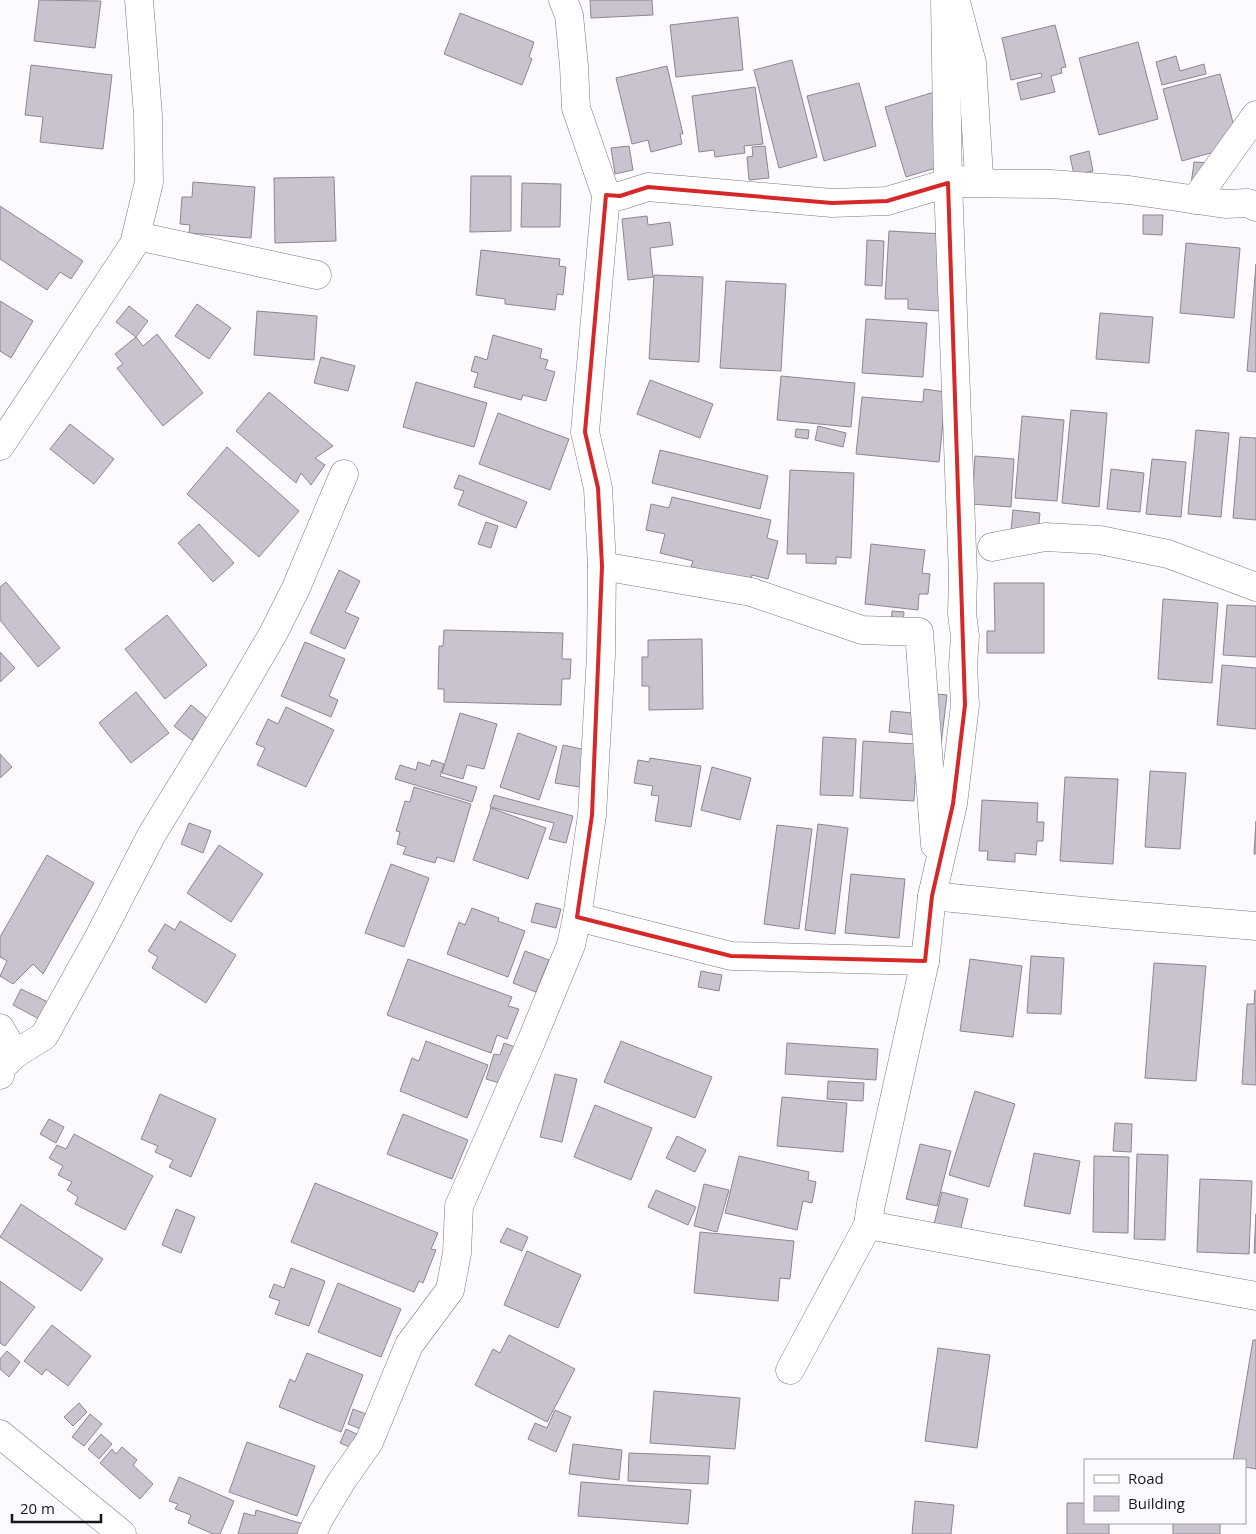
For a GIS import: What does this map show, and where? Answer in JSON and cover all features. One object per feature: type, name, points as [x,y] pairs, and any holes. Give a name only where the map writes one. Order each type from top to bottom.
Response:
[{"type":"street","points":[[0,446],[134,244],[149,182],[148,115],[139,0]]},
{"type":"street","points":[[312,1534],[341,1482],[369,1442],[409,1346],[450,1290],[458,1253],[459,1206],[571,945],[577,917],[592,815],[601,655],[602,566],[598,488],[585,432],[606,195],[576,108],[569,15],[563,0]]},
{"type":"street","points":[[790,1370],[868,1225],[925,961],[934,885],[953,804],[961,742],[965,705],[962,666],[965,636],[962,614],[963,576],[948,173],[945,0]]},
{"type":"street","points":[[955,0],[972,63],[979,176]]},
{"type":"street","points":[[1195,200],[1256,115]]},
{"type":"street","points":[[606,195],[620,196],[648,187],[832,203],[887,201],[948,173],[979,176],[1038,176],[1100,182],[1178,202],[1205,199],[1249,188],[1256,189]]},
{"type":"street","points":[[948,173],[1129,190],[1224,204],[1248,203],[1256,207]]},
{"type":"street","points":[[136,236],[317,275]]},
{"type":"street","points":[[0,1028],[7,1064],[44,1036],[99,937],[152,834],[273,634],[296,588],[344,474]]},
{"type":"street","points":[[992,546],[1045,537],[1100,540],[1168,554],[1256,587]]},
{"type":"street","points":[[602,566],[752,592],[862,630],[919,632],[934,885]]},
{"type":"street","points":[[934,885],[1113,914],[1256,926]]},
{"type":"street","points":[[577,917],[731,956],[925,961]]},
{"type":"street","points":[[868,1225],[1256,1296]]},
{"type":"street","points":[[0,1434],[122,1534]]},
{"type":"highlighted area","points":[[948,183],[965,705],[953,804],[932,896],[925,961],[731,956],[577,917],[592,815],[602,566],[598,488],[585,432],[606,195],[620,196],[648,187],[832,203],[887,201]]},
{"type":"building","points":[[39,0],[101,1],[95,48],[34,41]]},
{"type":"building","points":[[590,0],[652,0],[653,15],[591,18]]},
{"type":"building","points":[[460,13],[534,42],[529,57],[532,59],[522,85],[444,54]]},
{"type":"building","points":[[738,17],[743,70],[676,77],[670,25]]},
{"type":"building","points":[[1055,25],[1066,67],[1061,68],[1062,73],[1051,76],[1055,92],[1021,100],[1017,83],[1042,77],[1041,73],[1011,80],[1002,38]]},
{"type":"building","points":[[1138,42],[1158,119],[1099,135],[1079,58]]},
{"type":"building","points":[[1176,56],[1180,71],[1204,64],[1206,74],[1162,85],[1156,62]]},
{"type":"building","points":[[792,60],[817,157],[779,168],[754,70]]},
{"type":"building","points":[[31,65],[112,75],[103,149],[40,142],[43,117],[25,115]]},
{"type":"building","points":[[667,66],[683,134],[680,134],[682,144],[651,152],[648,140],[632,144],[616,78]]},
{"type":"building","points":[[1220,74],[1239,145],[1182,161],[1163,89]]},
{"type":"building","points":[[859,83],[876,146],[824,161],[807,96]]},
{"type":"building","points":[[755,87],[763,144],[744,146],[745,153],[715,157],[714,150],[699,152],[692,96]]},
{"type":"building","points":[[941,90],[962,160],[906,177],[885,107]]},
{"type":"building","points":[[629,146],[633,170],[615,174],[611,148]]},
{"type":"building","points":[[765,146],[769,178],[749,180],[747,157],[753,156],[752,147]]},
{"type":"building","points":[[1089,151],[1093,171],[1074,175],[1070,156]]},
{"type":"building","points":[[1194,162],[1213,163],[1191,185]]},
{"type":"building","points":[[471,176],[511,176],[511,231],[470,232]]},
{"type":"building","points":[[334,177],[336,241],[275,243],[274,178]]},
{"type":"building","points":[[193,182],[255,187],[251,238],[189,233],[190,225],[180,224],[182,197],[192,197]]},
{"type":"building","points":[[522,183],[561,184],[560,227],[521,227]]},
{"type":"building","points":[[0,206],[83,261],[71,279],[60,272],[47,290],[0,259]]},
{"type":"building","points":[[1143,215],[1163,215],[1162,235],[1143,234]]},
{"type":"building","points":[[647,216],[648,225],[670,222],[673,245],[650,248],[653,277],[628,280],[622,219]]},
{"type":"building","points":[[889,231],[944,234],[940,311],[908,309],[908,299],[885,299]]},
{"type":"building","points":[[867,240],[884,241],[882,286],[865,285]]},
{"type":"building","points":[[1186,243],[1240,248],[1234,318],[1180,313]]},
{"type":"building","points":[[481,250],[560,259],[559,266],[566,267],[563,295],[557,294],[555,310],[505,304],[505,299],[476,295]]},
{"type":"building","points":[[1256,264],[1256,372],[1247,371]]},
{"type":"building","points":[[654,275],[703,277],[699,362],[649,359]]},
{"type":"building","points":[[726,281],[786,284],[781,371],[720,368]]},
{"type":"building","points":[[0,301],[33,321],[11,358],[0,351]]},
{"type":"building","points":[[197,304],[231,328],[209,359],[175,336]]},
{"type":"building","points":[[129,306],[148,321],[136,337],[116,322]]},
{"type":"building","points":[[257,311],[317,316],[314,360],[254,355]]},
{"type":"building","points":[[1100,313],[1153,317],[1149,363],[1096,359]]},
{"type":"building","points":[[866,319],[927,323],[923,377],[862,373]]},
{"type":"building","points":[[157,334],[203,393],[163,426],[117,368],[123,364],[115,354],[136,337],[143,346]]},
{"type":"building","points":[[493,335],[542,349],[540,358],[548,360],[545,369],[555,372],[546,401],[523,395],[521,400],[474,387],[478,373],[471,371],[475,356],[487,360]]},
{"type":"building","points":[[321,357],[355,366],[348,391],[314,383]]},
{"type":"building","points":[[781,376],[855,383],[851,427],[777,420]]},
{"type":"building","points":[[650,380],[713,404],[700,438],[637,414]]},
{"type":"building","points":[[416,382],[487,403],[474,447],[403,427]]},
{"type":"building","points":[[924,389],[946,392],[939,462],[856,454],[862,397],[923,402]]},
{"type":"building","points":[[269,392],[333,446],[315,458],[325,465],[311,485],[301,473],[296,483],[236,431]]},
{"type":"building","points":[[1071,410],[1107,413],[1099,507],[1062,503]]},
{"type":"building","points":[[498,413],[569,439],[550,490],[479,464]]},
{"type":"building","points":[[1022,416],[1064,420],[1057,501],[1015,498]]},
{"type":"building","points":[[70,424],[114,459],[94,484],[50,449]]},
{"type":"building","points":[[818,426],[846,433],[843,447],[815,440]]},
{"type":"building","points":[[796,429],[809,430],[808,439],[795,437]]},
{"type":"building","points":[[1196,430],[1229,433],[1221,517],[1188,514]]},
{"type":"building","points":[[1240,437],[1256,438],[1256,520],[1233,518]]},
{"type":"building","points":[[227,447],[299,511],[259,557],[187,494]]},
{"type":"building","points":[[660,450],[768,476],[760,509],[652,483]]},
{"type":"building","points":[[975,456],[1014,459],[1011,507],[972,504]]},
{"type":"building","points":[[1152,459],[1186,462],[1181,517],[1146,514]]},
{"type":"building","points":[[1111,469],[1144,473],[1140,512],[1107,509]]},
{"type":"building","points":[[790,470],[854,473],[851,558],[836,557],[836,564],[806,563],[806,554],[787,554]]},
{"type":"building","points":[[459,475],[527,502],[516,528],[458,505],[464,491],[454,488]]},
{"type":"building","points":[[672,497],[771,520],[767,538],[778,541],[768,579],[752,575],[751,581],[691,567],[693,561],[660,553],[665,534],[646,530],[651,504],[669,508]]},
{"type":"building","points":[[1013,510],[1040,513],[1038,533],[1011,530]]},
{"type":"building","points":[[486,522],[498,526],[491,548],[478,544]]},
{"type":"building","points":[[199,524],[234,563],[213,582],[178,543]]},
{"type":"building","points":[[871,544],[925,550],[922,573],[930,574],[928,594],[919,594],[918,610],[865,604]]},
{"type":"building","points":[[339,570],[360,581],[345,612],[359,618],[345,649],[310,633]]},
{"type":"building","points":[[6,582],[60,648],[38,667],[0,620],[0,587]]},
{"type":"building","points":[[994,583],[1044,583],[1044,653],[987,653],[987,631],[995,631]]},
{"type":"building","points":[[1163,599],[1218,603],[1212,683],[1158,679]]},
{"type":"building","points":[[1227,605],[1256,606],[1256,657],[1223,655]]},
{"type":"building","points":[[892,611],[904,612],[903,627],[891,626]]},
{"type":"building","points":[[167,615],[207,665],[165,699],[125,649]]},
{"type":"building","points":[[444,630],[563,633],[562,659],[571,659],[570,679],[562,679],[561,705],[444,702],[444,689],[438,689],[439,646],[443,646]]},
{"type":"building","points":[[702,639],[703,709],[649,710],[649,686],[642,686],[642,657],[648,657],[648,640]]},
{"type":"building","points":[[305,642],[345,659],[329,696],[338,700],[331,717],[281,696]]},
{"type":"building","points":[[0,652],[15,668],[0,682]]},
{"type":"building","points":[[1222,665],[1256,668],[1256,729],[1217,725]]},
{"type":"building","points":[[136,692],[169,733],[131,763],[99,723]]},
{"type":"building","points":[[927,693],[947,695],[941,744],[925,743],[925,736],[889,732],[891,711],[925,714]]},
{"type":"building","points":[[191,705],[208,719],[192,740],[174,726]]},
{"type":"building","points":[[286,707],[334,730],[306,787],[257,765],[265,748],[256,744],[268,719],[278,724]]},
{"type":"building","points":[[460,713],[497,724],[484,769],[467,765],[463,779],[442,773]]},
{"type":"building","points":[[518,733],[557,747],[539,800],[500,787]]},
{"type":"building","points":[[823,737],[856,739],[853,796],[820,795]]},
{"type":"building","points":[[863,741],[917,744],[914,801],[860,798]]},
{"type":"building","points":[[563,745],[586,750],[579,787],[555,783]]},
{"type":"building","points":[[0,754],[12,767],[0,778]]},
{"type":"building","points":[[650,758],[701,766],[691,827],[655,821],[659,796],[651,795],[653,786],[634,783],[638,760],[649,762]]},
{"type":"building","points":[[432,760],[444,764],[440,776],[477,787],[472,802],[395,779],[400,765],[416,770],[418,762],[430,766]]},
{"type":"building","points":[[712,767],[751,778],[740,820],[701,810]]},
{"type":"building","points":[[1150,771],[1186,773],[1180,849],[1145,847]]},
{"type":"building","points":[[1065,777],[1118,779],[1113,864],[1060,861]]},
{"type":"building","points":[[414,787],[471,804],[454,862],[437,857],[435,863],[403,854],[406,847],[397,844],[400,832],[396,831],[405,801],[410,802]]},
{"type":"building","points":[[494,795],[573,816],[566,843],[549,839],[554,823],[490,807]]},
{"type":"building","points":[[982,800],[1038,803],[1037,822],[1044,822],[1043,841],[1037,841],[1036,855],[1015,853],[1015,862],[987,860],[988,851],[979,851]]},
{"type":"building","points":[[491,808],[546,828],[528,879],[473,860]]},
{"type":"building","points":[[1256,821],[1256,854],[1254,854]]},
{"type":"building","points":[[189,823],[211,831],[203,853],[181,844]]},
{"type":"building","points":[[818,824],[848,828],[835,934],[805,930]]},
{"type":"building","points":[[777,825],[812,829],[799,929],[764,924]]},
{"type":"building","points":[[219,845],[263,874],[231,922],[187,893]]},
{"type":"building","points":[[47,855],[94,883],[43,974],[33,964],[13,984],[0,976],[7,961],[0,957],[0,937]]},
{"type":"building","points":[[391,864],[429,878],[404,947],[365,933]]},
{"type":"building","points":[[851,874],[905,879],[899,938],[845,933]]},
{"type":"building","points":[[536,903],[561,909],[556,928],[531,922]]},
{"type":"building","points":[[472,908],[499,918],[498,921],[525,931],[508,977],[447,954],[459,922],[465,925]]},
{"type":"building","points":[[180,921],[236,955],[206,1003],[152,968],[158,957],[148,951],[165,924],[175,930]]},
{"type":"building","points":[[525,951],[549,960],[536,992],[513,983]]},
{"type":"building","points":[[1031,956],[1064,958],[1061,1014],[1027,1013]]},
{"type":"building","points":[[408,959],[512,997],[508,1006],[519,1009],[507,1039],[497,1035],[491,1053],[387,1015]]},
{"type":"building","points":[[970,959],[1022,966],[1013,1037],[960,1031]]},
{"type":"building","points":[[1154,963],[1206,966],[1196,1081],[1145,1078]]},
{"type":"building","points":[[701,971],[722,975],[719,991],[698,987]]},
{"type":"building","points":[[21,989],[48,1002],[39,1019],[13,1005]]},
{"type":"building","points":[[1255,990],[1256,1085],[1242,1084],[1247,1004],[1254,1004]]},
{"type":"building","points":[[426,1041],[488,1065],[467,1118],[400,1091],[412,1058],[419,1061]]},
{"type":"building","points":[[621,1041],[712,1077],[695,1118],[604,1082]]},
{"type":"building","points":[[504,1043],[521,1049],[509,1086],[486,1079],[494,1054],[500,1055]]},
{"type":"building","points":[[787,1043],[878,1049],[876,1080],[785,1074]]},
{"type":"building","points":[[555,1074],[577,1079],[562,1142],[540,1137]]},
{"type":"building","points":[[828,1081],[864,1083],[863,1101],[827,1099]]},
{"type":"building","points":[[975,1091],[1015,1104],[989,1187],[949,1175]]},
{"type":"building","points":[[160,1094],[216,1119],[191,1177],[169,1167],[173,1160],[155,1152],[158,1146],[141,1139]]},
{"type":"building","points":[[782,1097],[847,1103],[843,1152],[777,1146]]},
{"type":"building","points":[[595,1105],[652,1128],[631,1180],[574,1157]]},
{"type":"building","points":[[403,1114],[468,1140],[452,1179],[387,1154]]},
{"type":"building","points":[[49,1119],[64,1127],[56,1143],[40,1134]]},
{"type":"building","points":[[1115,1123],[1132,1124],[1131,1152],[1113,1151]]},
{"type":"building","points":[[74,1134],[153,1176],[125,1230],[75,1204],[78,1197],[67,1190],[72,1182],[58,1175],[63,1166],[49,1158],[57,1145],[66,1149]]},
{"type":"building","points":[[677,1136],[706,1150],[695,1172],[666,1158]]},
{"type":"building","points":[[920,1144],[951,1151],[937,1206],[906,1199]]},
{"type":"building","points":[[1034,1153],[1080,1161],[1070,1214],[1024,1206]]},
{"type":"building","points":[[1137,1154],[1168,1155],[1165,1240],[1134,1239]]},
{"type":"building","points":[[739,1156],[809,1172],[808,1180],[816,1182],[812,1203],[803,1201],[797,1230],[725,1213]]},
{"type":"building","points":[[1094,1156],[1129,1157],[1128,1233],[1093,1232]]},
{"type":"building","points":[[1200,1179],[1252,1181],[1249,1254],[1197,1252]]},
{"type":"building","points":[[315,1183],[438,1233],[431,1249],[436,1250],[423,1283],[419,1281],[414,1292],[291,1242]]},
{"type":"building","points":[[704,1184],[729,1190],[717,1232],[694,1226]]},
{"type":"building","points":[[656,1190],[696,1207],[688,1225],[648,1207]]},
{"type":"building","points":[[942,1192],[968,1199],[959,1235],[933,1228]]},
{"type":"building","points":[[21,1204],[103,1259],[81,1291],[0,1237]]},
{"type":"building","points":[[176,1209],[195,1217],[181,1253],[162,1245]]},
{"type":"building","points":[[1256,1214],[1256,1253],[1254,1253]]},
{"type":"building","points":[[507,1228],[528,1237],[522,1251],[500,1242]]},
{"type":"building","points":[[700,1232],[794,1241],[790,1279],[780,1278],[778,1301],[694,1293]]},
{"type":"building","points":[[527,1251],[581,1275],[558,1328],[504,1305]]},
{"type":"building","points":[[291,1268],[325,1281],[309,1326],[275,1314],[280,1301],[269,1297],[274,1284],[284,1288]]},
{"type":"building","points":[[0,1281],[35,1307],[5,1346],[0,1343]]},
{"type":"building","points":[[338,1283],[401,1309],[381,1357],[318,1332]]},
{"type":"building","points":[[52,1325],[91,1356],[68,1386],[46,1369],[42,1375],[24,1361]]},
{"type":"building","points":[[509,1335],[575,1369],[547,1422],[475,1385],[493,1349],[500,1353]]},
{"type":"building","points":[[1253,1340],[1256,1340],[1256,1469],[1246,1467],[1246,1459],[1233,1459]]},
{"type":"building","points":[[938,1348],[990,1355],[977,1448],[925,1441]]},
{"type":"building","points":[[7,1351],[20,1362],[9,1377],[0,1369],[0,1359]]},
{"type":"building","points":[[307,1353],[363,1375],[341,1432],[279,1407],[290,1379],[295,1382]]},
{"type":"building","points":[[654,1391],[740,1398],[735,1449],[650,1443]]},
{"type":"building","points":[[79,1403],[87,1412],[73,1426],[64,1417]]},
{"type":"building","points":[[353,1409],[374,1417],[368,1432],[348,1424]]},
{"type":"building","points":[[555,1410],[571,1417],[556,1452],[528,1439],[535,1423],[547,1428]]},
{"type":"building","points":[[90,1414],[102,1424],[84,1446],[72,1437]]},
{"type":"building","points":[[346,1429],[363,1437],[357,1450],[340,1443]]},
{"type":"building","points":[[101,1434],[112,1444],[99,1459],[88,1449]]},
{"type":"building","points":[[247,1442],[315,1466],[297,1516],[229,1492]]},
{"type":"building","points":[[573,1444],[622,1450],[619,1480],[569,1474]]},
{"type":"building","points":[[122,1447],[137,1460],[133,1465],[153,1484],[140,1499],[100,1463],[112,1449],[116,1454]]},
{"type":"building","points":[[629,1453],[710,1456],[708,1484],[628,1481]]},
{"type":"building","points":[[179,1477],[234,1501],[220,1534],[213,1534],[188,1523],[191,1515],[175,1509],[178,1504],[169,1501]]},
{"type":"building","points":[[581,1482],[691,1490],[688,1524],[578,1516]]},
{"type":"building","points":[[915,1501],[954,1505],[951,1534],[912,1534]]},
{"type":"building","points":[[1067,1503],[1084,1503],[1084,1524],[1109,1524],[1109,1534],[1067,1534]]},
{"type":"building","points":[[256,1510],[307,1525],[304,1534],[238,1534],[244,1513],[255,1516]]},
{"type":"building","points":[[1173,1524],[1220,1524],[1220,1534],[1173,1534]]}]
